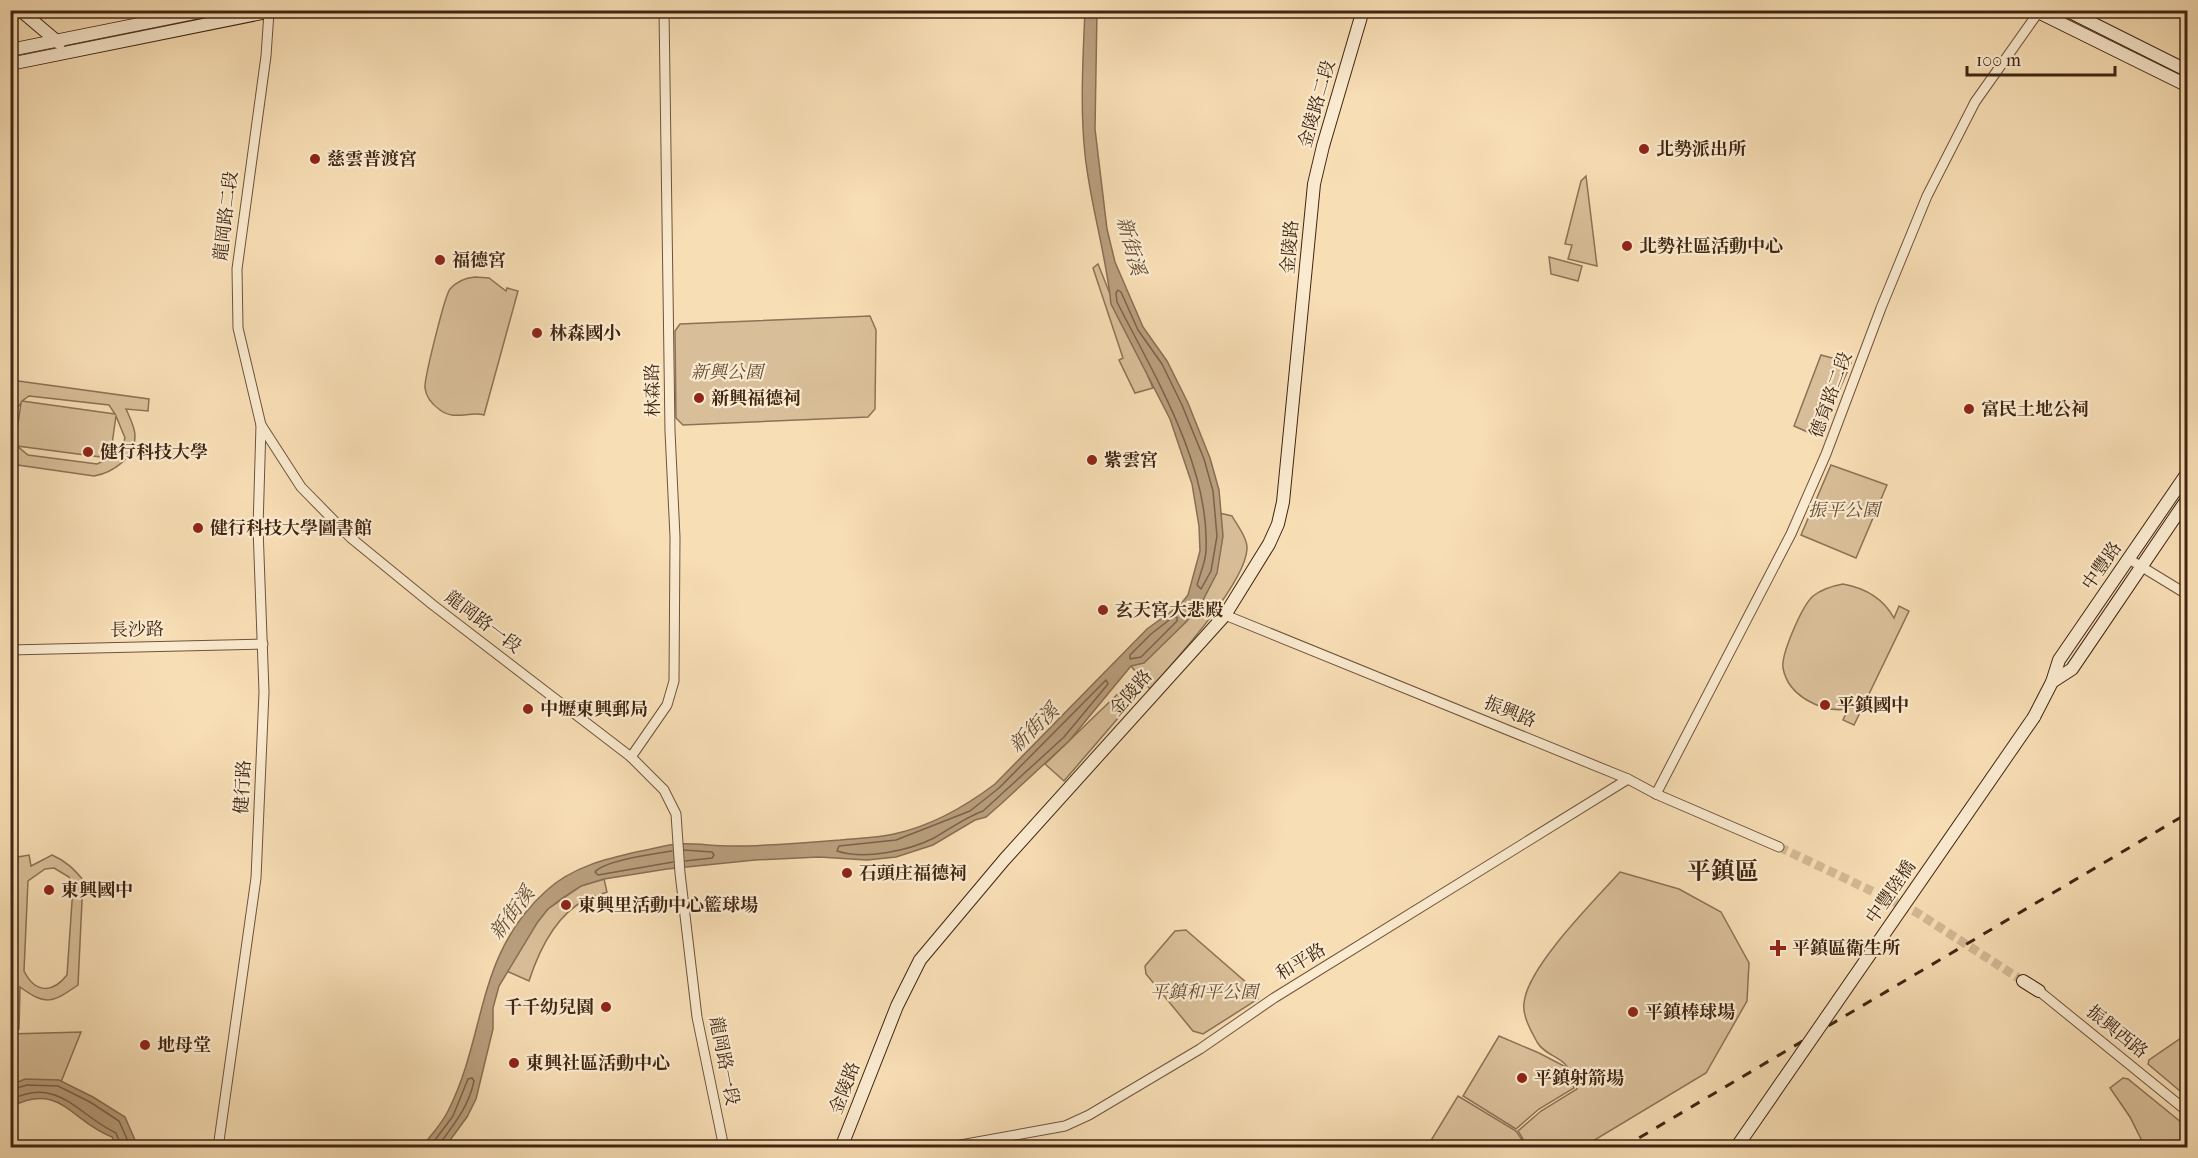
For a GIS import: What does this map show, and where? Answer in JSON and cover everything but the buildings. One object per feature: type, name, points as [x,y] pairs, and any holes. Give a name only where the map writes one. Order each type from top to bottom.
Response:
[{"type":"main road","points":[[20,10],[68,53]]},
{"type":"main road","points":[[10,50],[209,10]]},
{"type":"main road","name":"金陵路二段","points":[[1311,210],[1314,184],[1323,146],[1363,10]]},
{"type":"main road","points":[[2066,10],[2187,71]]},
{"type":"main road","points":[[10,64],[272,11]]},
{"type":"main road","points":[[2037,11],[2187,86]]},
{"type":"main road","name":"金陵路","points":[[841,1148],[897,1006],[920,960],[1004,860],[1225,615],[1257,565],[1278,524],[1290,439],[1311,210]]},
{"type":"main road","name":"中豐路","points":[[2034,717],[2052,682],[2059,660],[2187,472]]},
{"type":"main road","name":"中豐路","points":[[2052,682],[2072,669],[2187,498]]},
{"type":"main road","name":"中豐陸橋","points":[[1736,1148],[2034,717]]},
{"type":"main road","name":"振興西路","points":[[2023,981],[2039,991]]},
{"type":"street","name":"林森路","points":[[631,757],[667,705],[674,681],[675,537],[670,431],[664,10]]},
{"type":"street","name":"龍岡路二段","points":[[261,424],[238,328],[237,269],[272,11]]},
{"type":"street","name":"德育路二段","points":[[1656,794],[1796,524],[1826,454],[1881,308],[1927,196],[1975,102],[2037,11]]},
{"type":"street","name":"龍岡路一段","points":[[261,424],[301,487],[351,538],[433,605],[631,757],[664,790],[676,814],[680,873],[698,1017],[723,1148]]},
{"type":"street","name":"健行路","points":[[218,1148],[256,878],[264,692],[258,528],[261,424]]},
{"type":"street","points":[[2129,559],[2187,595]]},
{"type":"street","name":"振興路","points":[[1225,615],[1628,778],[1656,794],[1779,847]]},
{"type":"street","name":"長沙路","points":[[10,650],[263,644]]},
{"type":"street","name":"和平路","points":[[944,1148],[1065,1126],[1089,1115],[1200,1048],[1274,998],[1628,778]]},
{"type":"street","name":"振興西路","points":[[2039,991],[2187,1112]]},
{"type":"green space","points":[[1586,176],[1597,266],[1568,259],[1572,245],[1565,244],[1581,181]]},
{"type":"green space","points":[[1549,257],[1582,266],[1578,281],[1551,274]]},
{"type":"green space","points":[[1098,264],[1122,324],[1140,357],[1153,388],[1135,393],[1119,360],[1123,358],[1093,268]]},
{"type":"green space","points":[[475,277],[489,278],[506,291],[507,288],[518,291],[484,415],[451,415],[440,410],[430,400],[425,388],[426,381],[447,295],[450,289],[461,280]]},
{"type":"green space","name":"新興公園","points":[[870,316],[876,330],[875,409],[868,417],[683,425],[676,418],[675,331],[680,324]]},
{"type":"green space","points":[[1821,355],[1851,363],[1819,437],[1794,426]]},
{"type":"green space","points":[[11,380],[149,399],[148,411],[126,409],[135,433],[131,451],[127,458],[115,468],[94,476],[11,464],[11,432],[15,444],[21,403],[11,416],[11,399],[15,394],[11,393]],"holes":[[[29,396],[109,405],[115,414],[22,401]],[[116,416],[125,438],[121,449],[110,458]],[[17,446],[108,459],[97,464],[28,455]]]},
{"type":"green space","name":"振平公園","points":[[1831,465],[1887,485],[1856,558],[1801,535]]},
{"type":"green space","points":[[1215,512],[1232,516],[1242,532],[1247,545],[1243,564],[1222,602],[1150,689],[1131,666],[1185,616]]},
{"type":"green space","points":[[1843,584],[1873,595],[1894,618],[1899,606],[1909,611],[1854,725],[1843,720],[1848,709],[1838,710],[1817,705],[1799,694],[1786,678],[1783,668],[1785,652],[1808,601],[1820,591]]},
{"type":"green space","points":[[1126,686],[1137,696],[1064,781],[1045,764]]},
{"type":"green space","points":[[29,855],[31,866],[52,855],[69,866],[83,880],[78,985],[62,996],[49,1000],[36,997],[20,987],[19,1029],[11,1029],[11,980],[18,857]],"holes":[[[54,868],[69,877],[73,887],[67,975],[50,988],[38,987],[24,971],[28,881],[45,869]]]},
{"type":"green space","name":"平鎮棒球場","points":[[1620,872],[1679,889],[1721,912],[1749,963],[1747,1001],[1706,1073],[1583,1147],[1528,1147],[1518,1131],[1541,1111],[1577,1089],[1567,1066],[1540,1046],[1530,1028],[1524,1008],[1528,988],[1549,953],[1564,934]]},
{"type":"green space","points":[[604,879],[607,892],[587,899],[574,907],[557,924],[543,946],[529,981],[502,969],[514,944],[548,909],[581,886]]},
{"type":"green space","name":"平鎮和平公園","points":[[1186,930],[1256,991],[1258,999],[1203,1034],[1193,1031],[1146,974],[1145,966],[1175,931]]},
{"type":"green space","points":[[81,1032],[59,1087],[11,1091],[10,1034]]},
{"type":"green space","points":[[2187,1034],[2187,1097],[2148,1064],[2149,1060]]},
{"type":"green space","name":"平鎮射箭場","points":[[1499,1036],[1566,1067],[1574,1088],[1539,1109],[1516,1129],[1463,1096]]},
{"type":"green space","points":[[2123,1078],[2128,1079],[2187,1127],[2186,1142],[2166,1147],[2145,1147],[2130,1117],[2110,1088]]},
{"type":"green space","points":[[1458,1096],[1516,1131],[1527,1147],[1427,1147]]},
{"type":"water","name":"新街溪","points":[[1085,11],[1097,11],[1095,129],[1107,229],[1115,262],[1143,327],[1167,361],[1188,403],[1210,458],[1219,490],[1223,536],[1217,573],[1203,600],[1187,621],[1144,663],[1131,666],[1069,741],[1002,803],[986,817],[975,820],[933,845],[896,857],[867,860],[819,857],[755,860],[667,869],[604,879],[581,886],[561,899],[548,909],[537,923],[499,986],[493,1008],[493,1029],[476,1099],[467,1117],[445,1147],[421,1148],[445,1116],[460,1082],[494,968],[506,942],[523,916],[557,882],[593,864],[669,845],[759,845],[874,837],[908,830],[935,820],[972,800],[995,784],[1147,629],[1180,605],[1188,595],[1200,551],[1199,526],[1192,484],[1170,419],[1111,304],[1106,266],[1090,191],[1083,119]]},
{"type":"water","points":[[25,1079],[59,1080],[93,1097],[125,1117],[138,1147],[117,1147],[112,1137],[54,1101],[28,1100],[11,1107],[11,1085]]},
{"type":"tunnel","points":[[1779,847],[1916,912],[2023,981]]},
{"type":"railway","points":[[1622,1148],[2188,813]]},
{"type":"place","name":"北勢派出所","points":[[1644,149]]},
{"type":"place","name":"慈雲普渡宮","points":[[315,159]]},
{"type":"place","name":"北勢社區活動中心","points":[[1627,246]]},
{"type":"place","name":"福德宮","points":[[440,260]]},
{"type":"place","name":"林森國小","points":[[537,333]]},
{"type":"place","name":"新興福德祠","points":[[699,398]]},
{"type":"place","name":"富民土地公祠","points":[[1969,409]]},
{"type":"place","name":"健行科技大學","points":[[88,452]]},
{"type":"place","name":"紫雲宮","points":[[1092,460]]},
{"type":"place","name":"健行科技大學圖書館","points":[[198,528]]},
{"type":"place","name":"玄天宮大悲殿","points":[[1103,610]]},
{"type":"place","name":"平鎮國中","points":[[1825,705]]},
{"type":"place","name":"中壢東興郵局","points":[[528,709]]},
{"type":"place","name":"石頭庄福德祠","points":[[847,873]]},
{"type":"place","name":"東興國中","points":[[49,890]]},
{"type":"place","name":"東興里活動中心籃球場","points":[[566,905]]},
{"type":"place","name":"平鎮區衛生所","points":[[1778,948]]},
{"type":"place","name":"千千幼兒園","points":[[606,1007]]},
{"type":"place","name":"平鎮棒球場","points":[[1633,1012]]},
{"type":"place","name":"地母堂","points":[[145,1045]]},
{"type":"place","name":"東興社區活動中心","points":[[514,1063]]},
{"type":"place","name":"平鎮射箭場","points":[[1522,1078]]},
{"type":"district","name":"平鎮區","points":[[1723,871]]}]
